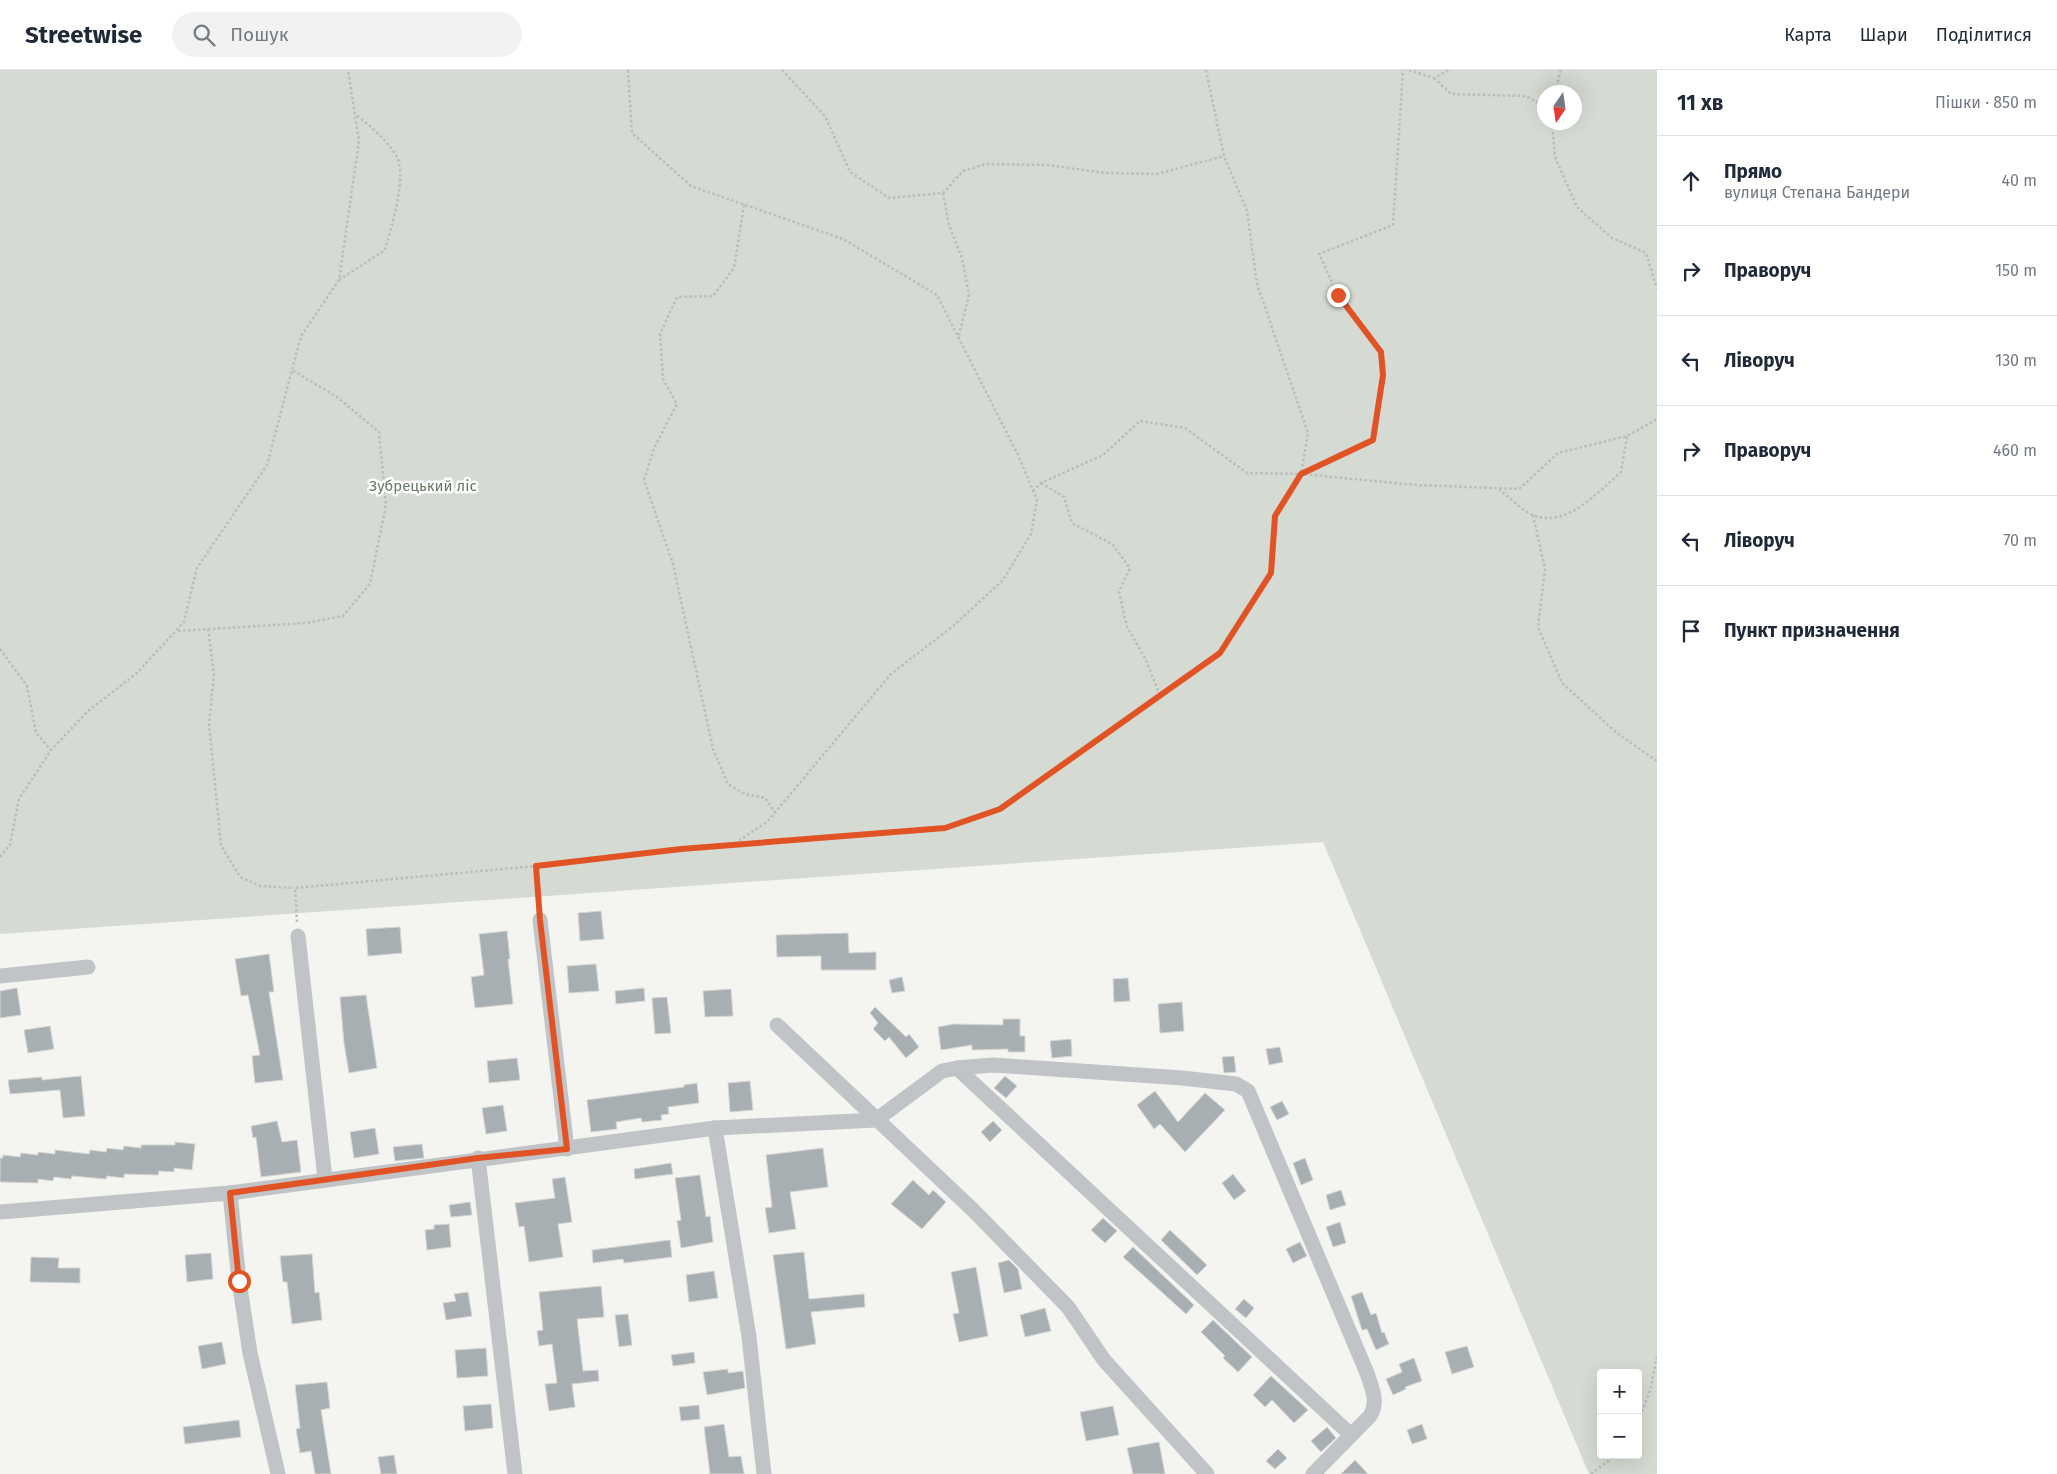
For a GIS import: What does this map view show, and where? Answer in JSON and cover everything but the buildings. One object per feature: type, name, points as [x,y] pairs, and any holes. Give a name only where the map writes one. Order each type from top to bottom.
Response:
[{"type":"street","points":[[540,920],[567,1149]]},
{"type":"street","points":[[298,936],[325,1179]]},
{"type":"street","points":[[0,976],[88,967]]},
{"type":"street","points":[[777,1025],[974,1210],[1068,1308],[1104,1360],[1207,1474]]},
{"type":"street","points":[[0,1212],[230,1193],[478,1158],[567,1149],[715,1128],[876,1120],[942,1072],[956,1068],[994,1065],[1182,1078],[1236,1084],[1248,1091],[1368,1374],[1376,1400],[1375,1408],[1370,1416],[1313,1474]]},
{"type":"street","points":[[956,1068],[1351,1435]]},
{"type":"street","points":[[715,1128],[749,1337],[764,1474]]},
{"type":"street","points":[[478,1158],[515,1474]]},
{"type":"street","points":[[230,1193],[239,1281],[250,1353],[278,1474]]},
{"type":"path","points":[[339,280],[359,141],[348,70]]},
{"type":"path","points":[[628,70],[632,133],[691,186],[843,239],[937,295],[1018,455],[1038,500],[1031,534],[1003,580],[952,627],[891,674],[767,822],[733,845]]},
{"type":"path","points":[[782,70],[825,116],[850,172],[889,198],[943,193],[963,172],[986,164],[1047,165],[1105,173],[1158,174],[1224,156]]},
{"type":"path","points":[[208,629],[214,674],[209,724],[221,845],[240,877],[260,886],[295,888],[536,866],[733,845],[945,828],[1000,809],[1220,653],[1271,573],[1275,516],[1301,474],[1308,434],[1257,284],[1247,212],[1224,156],[1206,70]]},
{"type":"path","points":[[1301,474],[1373,440],[1383,375],[1381,352],[1338,295],[1319,254],[1393,225],[1403,70]]},
{"type":"path","points":[[1409,70],[1434,78],[1451,94],[1526,96],[1537,102]]},
{"type":"path","points":[[1434,78],[1449,70]]},
{"type":"path","points":[[1557,85],[1561,70]]},
{"type":"path","points":[[0,857],[10,845],[19,799],[51,750],[88,711],[136,673],[184,622],[197,568],[267,466],[301,336],[339,280],[385,250],[400,192],[398,157],[376,131],[355,114]]},
{"type":"path","points":[[1553,130],[1555,158],[1577,208],[1612,238],[1646,253],[1657,289]]},
{"type":"path","points":[[943,193],[949,225],[962,258],[969,294],[958,339]]},
{"type":"path","points":[[744,204],[734,268],[713,296],[677,296],[660,334],[663,379],[677,404],[654,448],[644,480],[673,564],[713,749],[728,784],[745,794],[766,798],[775,812]]},
{"type":"path","points":[[176,631],[306,623],[343,616],[370,584],[386,505],[379,432],[336,398],[292,370]]},
{"type":"path","points":[[1034,491],[1041,483],[1102,455],[1140,421],[1185,428],[1247,473],[1301,474],[1416,484],[1519,489],[1558,453],[1627,436],[1657,419]]},
{"type":"path","points":[[1499,488],[1533,515],[1559,518],[1586,502],[1621,472],[1627,436]]},
{"type":"path","points":[[1041,483],[1064,497],[1072,523],[1112,544],[1130,568],[1119,592],[1127,628],[1145,658],[1160,695]]},
{"type":"path","points":[[1533,515],[1545,570],[1538,627],[1562,683],[1617,733],[1657,760]]},
{"type":"path","points":[[0,649],[27,686],[36,733],[51,750]]},
{"type":"path","points":[[536,866],[540,920]]},
{"type":"path","points":[[295,888],[298,936]]},
{"type":"path","points":[[1641,1414],[1650,1392],[1657,1356]]},
{"type":"path","points":[[1591,1474],[1611,1459]]},
{"type":"green space","name":"Зубрецький ліс","points":[[0,70],[1657,70],[1657,1474],[1589,1474],[1323,842],[0,934]]},
{"type":"route","points":[[239,1281],[230,1193],[478,1158],[567,1149],[540,920],[536,866],[681,849],[945,828],[1000,809],[1134,712],[1220,653],[1271,573],[1275,516],[1301,474],[1373,440],[1383,375],[1381,352],[1338,295]]}]
